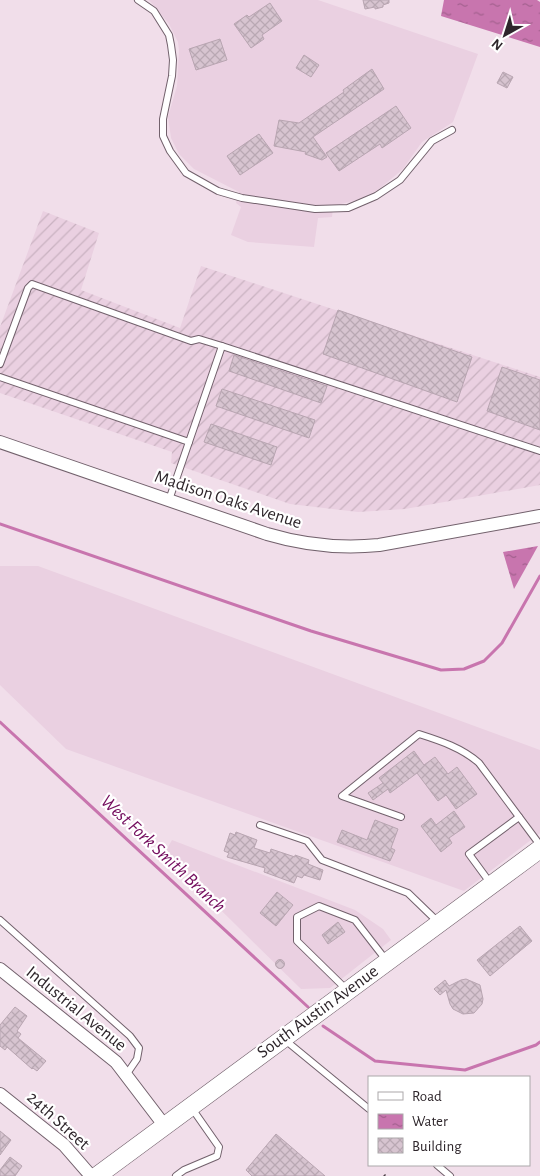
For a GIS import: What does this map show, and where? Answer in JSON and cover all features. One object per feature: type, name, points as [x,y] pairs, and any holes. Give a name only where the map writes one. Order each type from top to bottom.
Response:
[{"type":"main road","name":"South Austin Avenue","points":[[97,1176],[540,849]]},
{"type":"street","name":"Madison Oaks Avenue","points":[[0,442],[267,534],[312,545],[334,547],[379,545],[540,516]]},
{"type":"street","name":"Industrial Avenue","points":[[0,969],[116,1062],[164,1125]]},
{"type":"street","name":"24th Street","points":[[0,1094],[64,1145],[91,1176]]},
{"type":"lane","points":[[138,0],[154,11],[169,35],[171,45],[173,60],[172,76],[164,119],[163,136],[170,151],[186,173],[218,191],[242,198],[315,209],[348,208],[376,196],[400,180],[432,141],[452,130]]},
{"type":"lane","points":[[0,364],[28,288],[32,284],[190,341],[199,339],[222,346],[540,451]]},
{"type":"lane","points":[[170,500],[222,346]]},
{"type":"lane","points":[[0,377],[189,442]]},
{"type":"lane","points":[[401,817],[342,796],[419,734],[450,744],[479,763],[540,845]]},
{"type":"lane","points":[[492,885],[469,854],[519,817]]},
{"type":"lane","points":[[260,825],[307,842],[322,860],[408,893],[439,923]]},
{"type":"lane","points":[[347,990],[297,941],[297,918],[319,906],[355,920],[387,962]]},
{"type":"lane","points":[[0,920],[130,1036],[139,1048],[138,1059],[126,1075]]},
{"type":"lane","points":[[283,1038],[368,1108]]},
{"type":"lane","points":[[176,1176],[184,1170],[217,1156],[219,1147],[190,1106]]},
{"type":"lane","points":[[438,1166],[450,1176]]},
{"type":"shaded area","points":[[149,0],[318,0],[478,54],[453,122],[422,142],[403,169],[378,190],[357,200],[333,206],[332,217],[318,218],[314,247],[248,242],[231,235],[241,207],[236,203],[239,192],[194,169],[179,154],[171,138],[168,117],[177,86],[178,42],[169,24]]},
{"type":"shaded area","points":[[43,211],[99,233],[81,290],[180,328],[201,266],[540,377],[540,485],[405,509],[358,512],[290,504],[171,463],[172,452],[0,393],[0,327]]},
{"type":"shaded area","points":[[0,566],[38,566],[540,750],[540,833],[464,891],[66,749],[0,685]]},
{"type":"shaded area","points":[[172,840],[355,910],[383,929],[391,940],[330,988],[301,989],[164,854]]},
{"type":"water","points":[[444,0],[537,0],[540,2],[540,47],[441,16]]},
{"type":"water","points":[[538,546],[514,589],[503,552]]},
{"type":"building","points":[[363,0],[389,0],[389,3],[375,9],[375,7],[365,9]]},
{"type":"building","points":[[270,3],[282,21],[262,35],[264,39],[251,48],[234,24],[247,15],[249,17]]},
{"type":"building","points":[[220,39],[227,60],[196,70],[189,49]]},
{"type":"building","points":[[304,55],[319,65],[311,77],[296,68]]},
{"type":"building","points":[[372,69],[384,89],[313,137],[327,157],[322,160],[305,154],[306,152],[274,146],[279,120],[299,123],[344,92],[343,90]]},
{"type":"building","points":[[503,72],[513,77],[507,88],[497,83]]},
{"type":"building","points":[[396,106],[411,128],[382,148],[380,144],[339,171],[326,153]]},
{"type":"building","points":[[259,134],[273,153],[240,175],[227,156]]},
{"type":"building","points":[[338,310],[472,357],[457,402],[323,354]]},
{"type":"building","points":[[234,355],[327,386],[321,403],[229,371]]},
{"type":"building","points":[[502,367],[540,380],[540,430],[487,411]]},
{"type":"building","points":[[222,389],[315,420],[309,438],[216,406]]},
{"type":"building","points":[[211,424],[277,447],[271,465],[204,442]]},
{"type":"building","points":[[414,751],[424,765],[435,757],[448,774],[457,767],[477,794],[456,809],[446,795],[438,801],[417,773],[390,793],[388,789],[373,800],[368,793],[383,783],[379,778]]},
{"type":"building","points":[[454,811],[465,827],[449,838],[452,843],[441,852],[421,826],[431,818],[436,825]]},
{"type":"building","points":[[375,820],[398,829],[391,848],[395,850],[390,861],[337,842],[342,830],[367,840]]},
{"type":"building","points":[[236,832],[257,840],[254,848],[270,853],[271,849],[309,860],[308,864],[323,870],[320,880],[304,875],[302,878],[297,876],[294,883],[264,872],[265,868],[227,857],[229,853],[224,851],[230,833],[235,835]]},
{"type":"building","points":[[277,892],[293,905],[276,926],[260,913]]},
{"type":"building","points":[[338,922],[345,932],[328,944],[322,935]]},
{"type":"building","points":[[520,926],[532,941],[490,976],[477,960]]},
{"type":"building","points":[[280,960],[284,964],[280,968],[276,964]]},
{"type":"building","points":[[466,979],[480,985],[483,999],[482,1004],[474,1013],[463,1014],[453,1009],[446,990],[440,995],[434,989],[445,980],[449,986]]},
{"type":"building","points":[[15,1007],[27,1016],[17,1031],[21,1034],[18,1038],[46,1061],[37,1071],[32,1069],[7,1047],[5,1050],[0,1046],[0,1025]]},
{"type":"building","points":[[0,1131],[11,1140],[0,1155]]},
{"type":"building","points":[[276,1134],[325,1176],[252,1176],[246,1170]]},
{"type":"building","points":[[10,1157],[22,1166],[15,1176],[0,1176],[0,1170]]},
{"type":"waterway","points":[[0,524],[311,631],[441,670],[464,669],[484,661],[502,643],[540,576]]},
{"type":"waterway","name":"West Fork Smith Branch","points":[[0,722],[308,1007]]},
{"type":"waterway","name":"West Fork Smith Branch","points":[[323,1026],[375,1061],[465,1070],[540,1042]]}]
